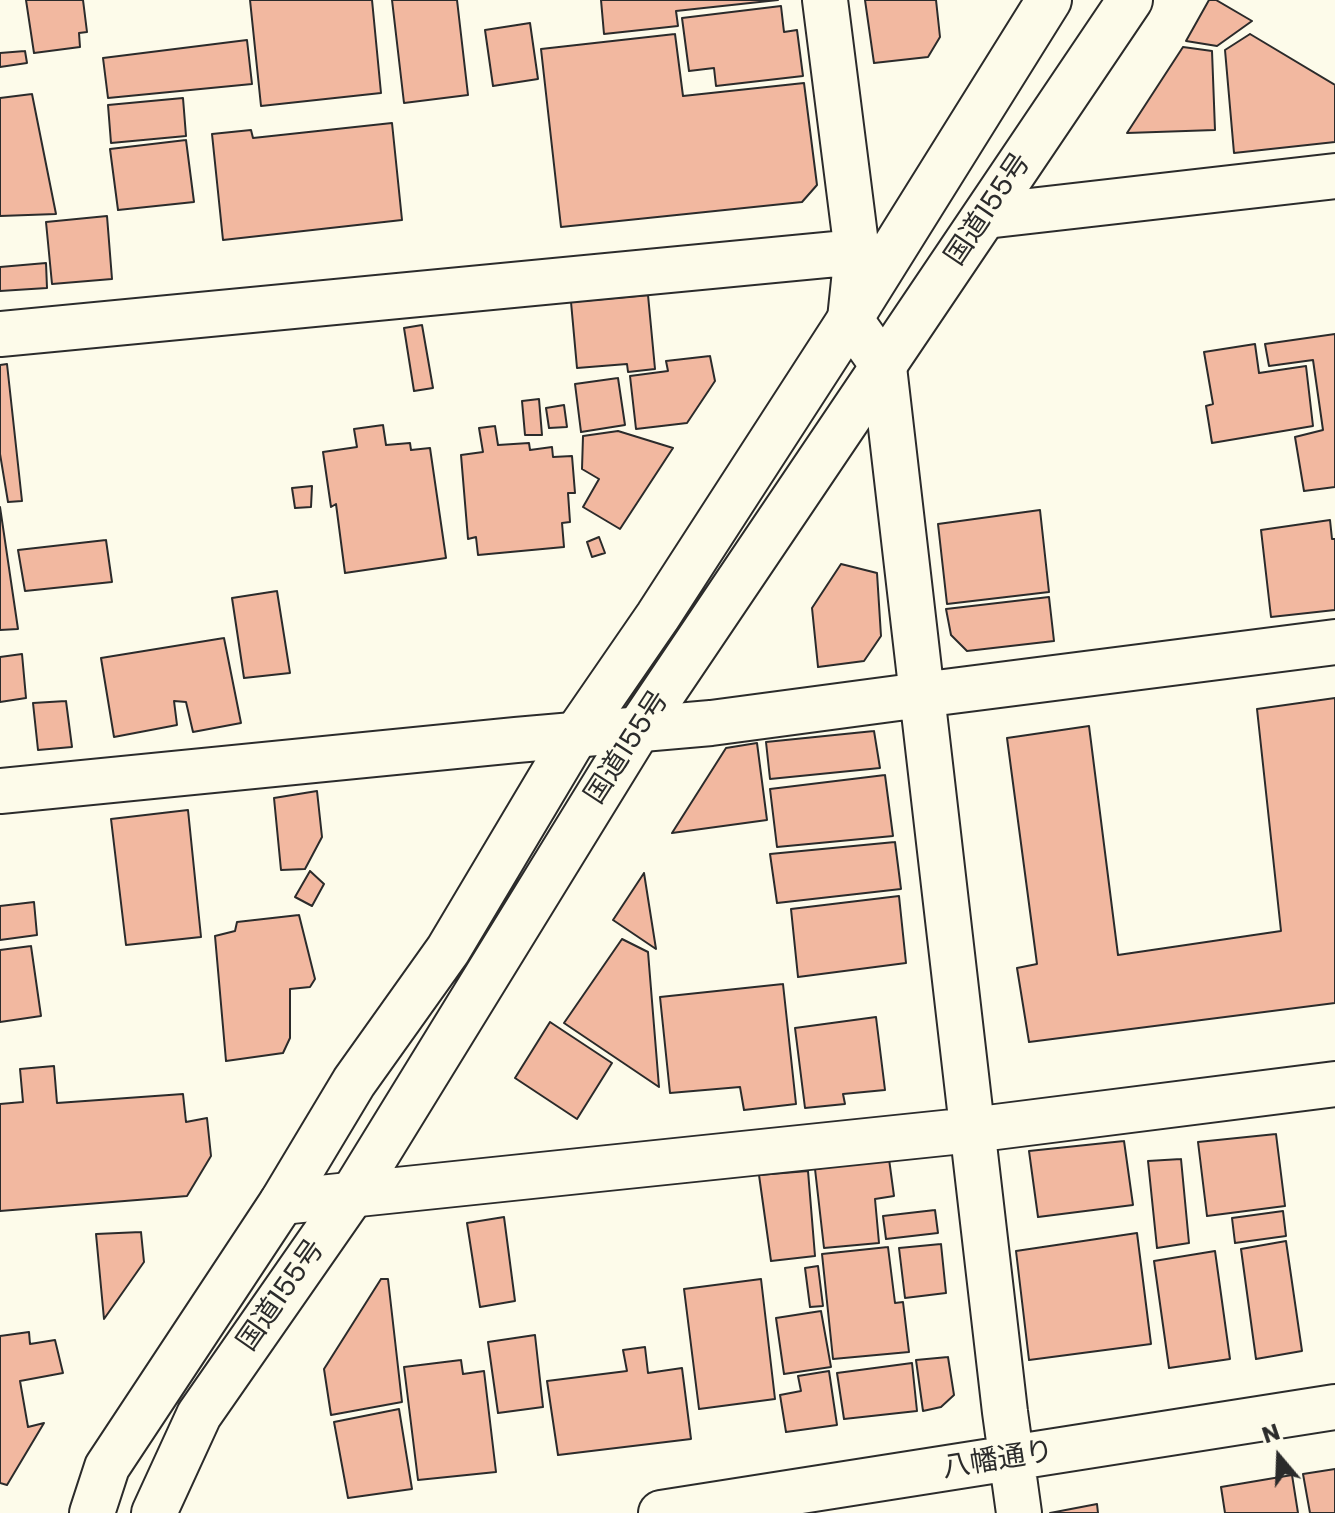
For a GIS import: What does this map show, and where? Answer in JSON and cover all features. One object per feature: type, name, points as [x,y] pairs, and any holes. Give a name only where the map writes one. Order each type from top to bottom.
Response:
[{"type":"main road","points":[[825,0],[857,252],[850,319],[884,367],[1019,1513]]},
{"type":"main road","name":"国道155号","points":[[92,1513],[107,1467],[282,1202],[354,1082],[448,950],[576,735],[658,616],[850,319],[1049,0]]},
{"type":"main road","name":"国道155号","points":[[154,1513],[199,1415],[352,1195],[638,730],[1130,0]]},
{"type":"main road","points":[[986,216],[1335,176]]},
{"type":"main road","points":[[0,334],[857,252]]},
{"type":"main road","points":[[0,791],[711,723],[1335,642]]},
{"type":"main road","points":[[282,1202],[972,1130],[1335,1084]]},
{"type":"main road","name":"八幡通り","points":[[661,1513],[1335,1407]]},
{"type":"building","points":[[26,0],[83,0],[87,32],[79,33],[80,47],[34,53]]},
{"type":"building","points":[[250,0],[372,0],[381,93],[261,106]]},
{"type":"building","points":[[392,0],[457,0],[468,95],[404,103]]},
{"type":"building","points":[[601,0],[778,0],[676,11],[678,26],[604,34]]},
{"type":"building","points":[[865,0],[936,0],[940,37],[928,57],[874,63]]},
{"type":"building","points":[[1209,0],[1216,0],[1252,21],[1217,46],[1186,41]]},
{"type":"building","points":[[781,6],[784,32],[797,30],[803,76],[716,86],[714,68],[689,71],[682,18]]},
{"type":"building","points":[[530,23],[538,79],[493,86],[485,30]]},
{"type":"building","points":[[675,34],[683,96],[804,83],[817,185],[802,202],[561,227],[541,49]]},
{"type":"building","points":[[1250,34],[1335,85],[1335,142],[1234,153],[1225,50]]},
{"type":"building","points":[[247,40],[252,84],[108,98],[103,58]]},
{"type":"building","points":[[1183,47],[1212,51],[1215,130],[1127,133]]},
{"type":"building","points":[[25,51],[27,63],[0,67],[0,53]]},
{"type":"building","points":[[32,94],[56,214],[0,216],[0,98]]},
{"type":"building","points":[[183,98],[186,136],[111,143],[108,105]]},
{"type":"building","points":[[392,123],[402,220],[223,240],[212,134],[251,130],[253,138]]},
{"type":"building","points":[[186,140],[194,202],[118,210],[110,149]]},
{"type":"building","points":[[107,216],[112,279],[52,284],[46,222]]},
{"type":"building","points":[[46,263],[47,288],[0,291],[0,267]]},
{"type":"building","points":[[648,295],[655,369],[628,372],[627,364],[577,368],[571,302]]},
{"type":"building","points":[[422,325],[433,388],[414,391],[404,328]]},
{"type":"building","points":[[1335,334],[1335,487],[1304,491],[1295,437],[1323,430],[1313,360],[1269,366],[1265,344]]},
{"type":"building","points":[[1255,344],[1259,373],[1306,366],[1313,426],[1212,443],[1206,406],[1213,404],[1204,352]]},
{"type":"building","points":[[710,356],[715,381],[687,423],[636,429],[630,376],[668,371],[666,361]]},
{"type":"building","points":[[7,364],[22,501],[8,502],[0,454],[0,365]]},
{"type":"building","points":[[618,378],[625,425],[581,432],[575,384]]},
{"type":"building","points":[[539,399],[542,435],[525,435],[522,401]]},
{"type":"building","points":[[564,405],[567,427],[549,428],[546,408]]},
{"type":"building","points":[[383,425],[386,445],[410,443],[411,450],[430,448],[446,558],[345,573],[336,504],[331,507],[323,452],[357,447],[354,429]]},
{"type":"building","points":[[495,426],[498,445],[529,443],[530,450],[552,447],[553,457],[572,456],[575,493],[568,493],[570,522],[562,523],[564,547],[478,555],[476,537],[468,539],[461,455],[483,452],[479,428]]},
{"type":"building","points":[[618,431],[673,448],[620,529],[583,507],[599,479],[582,469],[583,436]]},
{"type":"building","points":[[312,486],[311,507],[295,508],[292,488]]},
{"type":"building","points":[[0,507],[18,629],[0,630]]},
{"type":"building","points":[[1040,510],[1049,592],[947,604],[938,524]]},
{"type":"building","points":[[1330,520],[1332,539],[1335,539],[1335,610],[1271,617],[1261,530]]},
{"type":"building","points":[[599,537],[605,553],[592,557],[587,542]]},
{"type":"building","points":[[106,540],[112,582],[25,591],[18,550]]},
{"type":"building","points":[[841,564],[877,573],[881,636],[864,661],[818,667],[812,608]]},
{"type":"building","points":[[277,591],[290,673],[244,678],[232,598]]},
{"type":"building","points":[[1049,597],[1054,641],[967,651],[951,635],[946,609]]},
{"type":"building","points":[[224,638],[241,723],[193,732],[186,702],[174,701],[177,725],[114,737],[101,658]]},
{"type":"building","points":[[22,654],[26,698],[0,702],[0,657]]},
{"type":"building","points":[[1335,698],[1335,1003],[1029,1042],[1017,968],[1037,964],[1007,738],[1089,726],[1118,955],[1281,931],[1257,709]]},
{"type":"building","points":[[66,701],[72,747],[38,750],[33,703]]},
{"type":"building","points":[[874,731],[880,768],[770,779],[766,742]]},
{"type":"building","points":[[757,743],[767,820],[672,833],[726,748]]},
{"type":"building","points":[[885,775],[893,836],[777,847],[770,789]]},
{"type":"building","points":[[317,791],[322,837],[305,869],[281,870],[274,798]]},
{"type":"building","points":[[188,810],[201,937],[126,945],[111,819]]},
{"type":"building","points":[[895,842],[901,889],[777,903],[770,854]]},
{"type":"building","points":[[310,871],[324,884],[312,906],[295,897]]},
{"type":"building","points":[[644,873],[656,949],[613,920]]},
{"type":"building","points":[[899,896],[906,963],[798,977],[791,909]]},
{"type":"building","points":[[34,902],[37,935],[0,940],[0,906]]},
{"type":"building","points":[[299,915],[315,979],[310,987],[290,989],[290,1038],[283,1053],[226,1061],[215,936],[235,931],[237,922]]},
{"type":"building","points":[[622,939],[648,952],[659,1087],[564,1023]]},
{"type":"building","points":[[31,946],[41,1016],[0,1022],[0,950]]},
{"type":"building","points":[[783,984],[796,1104],[744,1110],[740,1087],[670,1093],[660,997]]},
{"type":"building","points":[[876,1017],[885,1090],[843,1094],[845,1104],[805,1108],[795,1028]]},
{"type":"building","points":[[550,1022],[612,1063],[577,1119],[515,1078]]},
{"type":"building","points":[[54,1066],[57,1103],[183,1094],[186,1122],[207,1118],[211,1156],[187,1196],[0,1211],[0,1104],[23,1102],[20,1069]]},
{"type":"building","points":[[1276,1134],[1285,1206],[1207,1216],[1198,1142]]},
{"type":"building","points":[[1124,1141],[1133,1205],[1038,1217],[1029,1151]]},
{"type":"building","points":[[889,1159],[894,1196],[875,1199],[879,1243],[824,1248],[815,1169]]},
{"type":"building","points":[[1181,1159],[1189,1243],[1157,1248],[1148,1161]]},
{"type":"building","points":[[808,1171],[815,1256],[771,1261],[759,1175]]},
{"type":"building","points":[[935,1210],[938,1233],[886,1239],[883,1216]]},
{"type":"building","points":[[1283,1211],[1286,1236],[1235,1243],[1232,1218]]},
{"type":"building","points":[[504,1217],[515,1301],[480,1307],[467,1223]]},
{"type":"building","points":[[141,1232],[144,1262],[104,1319],[96,1234]]},
{"type":"building","points":[[1137,1233],[1151,1344],[1029,1360],[1016,1251]]},
{"type":"building","points":[[1286,1241],[1302,1351],[1256,1359],[1241,1249]]},
{"type":"building","points":[[941,1244],[946,1293],[905,1298],[899,1248]]},
{"type":"building","points":[[888,1247],[895,1303],[903,1302],[909,1352],[833,1359],[822,1254]]},
{"type":"building","points":[[1215,1251],[1230,1359],[1169,1368],[1154,1261]]},
{"type":"building","points":[[818,1266],[823,1306],[810,1307],[805,1268]]},
{"type":"building","points":[[381,1279],[388,1279],[402,1402],[331,1415],[324,1369]]},
{"type":"building","points":[[761,1279],[775,1399],[699,1409],[684,1289]]},
{"type":"building","points":[[821,1311],[831,1367],[784,1374],[776,1318]]},
{"type":"building","points":[[29,1332],[30,1344],[55,1340],[63,1373],[20,1381],[28,1427],[44,1423],[7,1485],[0,1483],[0,1336]]},
{"type":"building","points":[[535,1335],[543,1407],[498,1413],[488,1342]]},
{"type":"building","points":[[645,1347],[648,1373],[682,1368],[691,1439],[558,1455],[547,1381],[627,1371],[623,1350]]},
{"type":"building","points":[[948,1357],[954,1395],[941,1407],[923,1411],[916,1360]]},
{"type":"building","points":[[461,1360],[463,1374],[484,1371],[496,1472],[418,1480],[404,1367]]},
{"type":"building","points":[[912,1363],[917,1411],[844,1419],[837,1373]]},
{"type":"building","points":[[829,1371],[837,1425],[786,1432],[780,1395],[801,1391],[798,1376]]},
{"type":"building","points":[[399,1409],[412,1489],[348,1498],[334,1422]]},
{"type":"building","points":[[1335,1469],[1335,1513],[1310,1513],[1303,1474]]},
{"type":"building","points":[[1292,1475],[1298,1513],[1225,1513],[1221,1487]]},
{"type":"building","points":[[1097,1504],[1098,1513],[1050,1513]]}]
